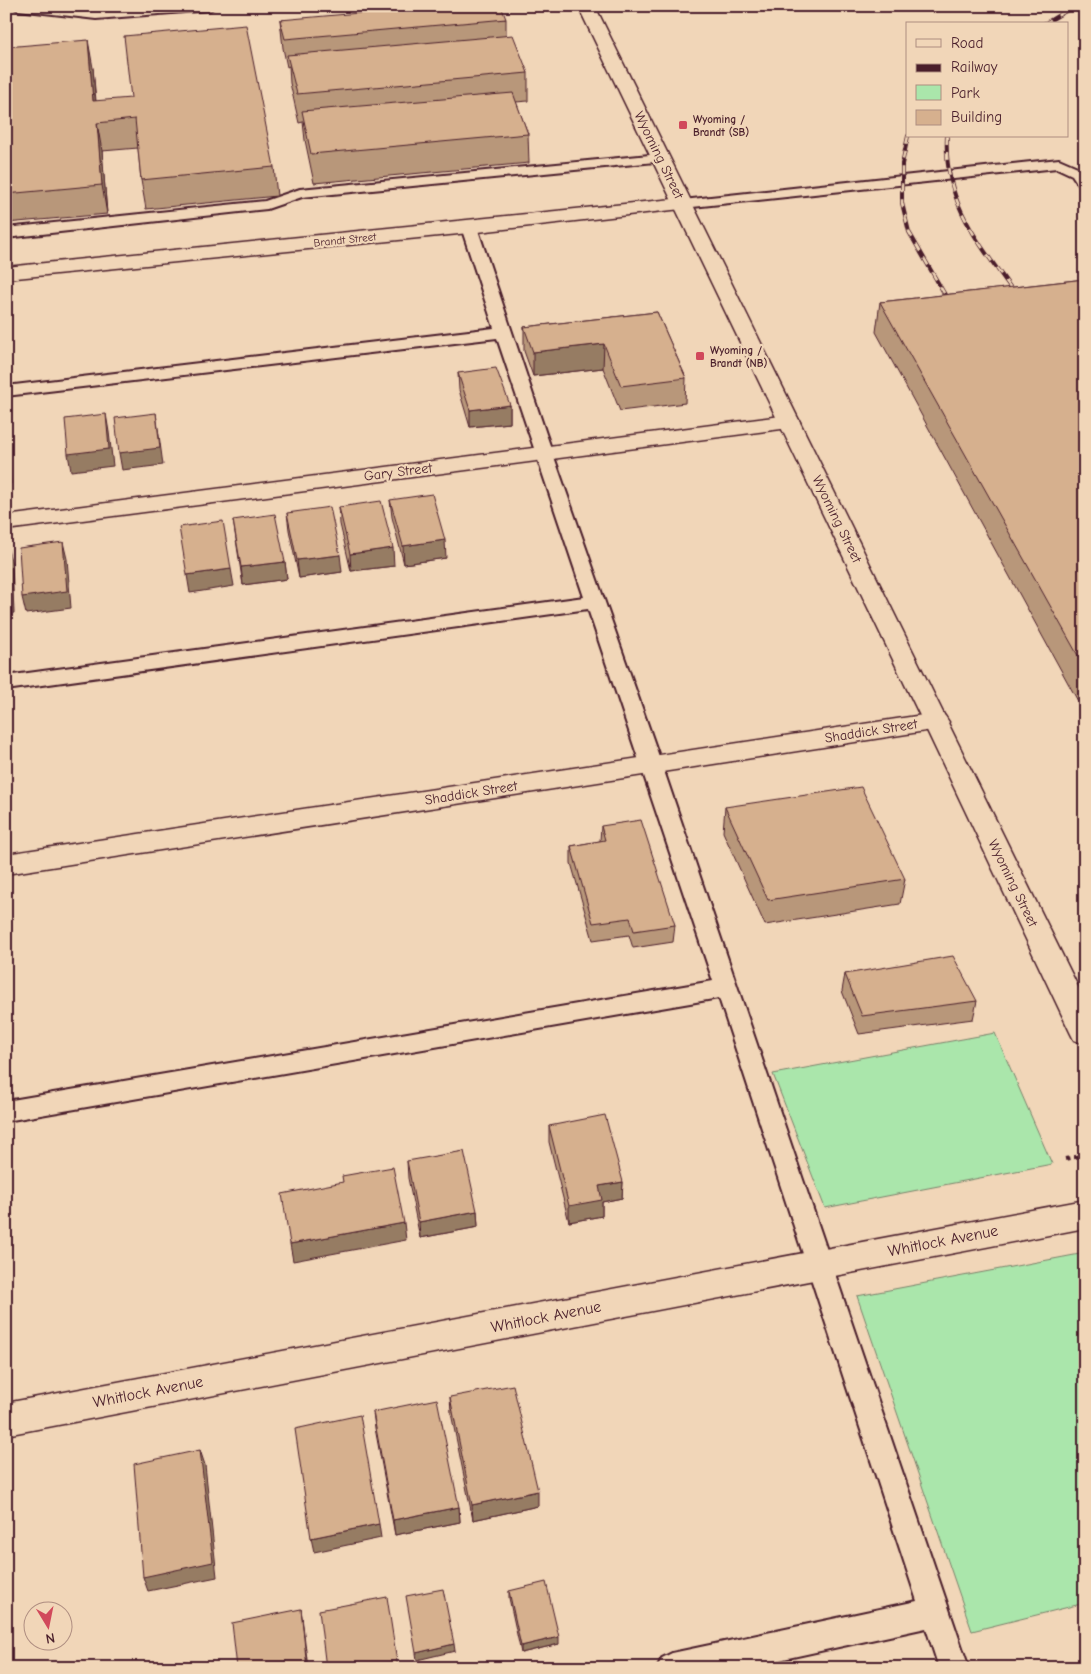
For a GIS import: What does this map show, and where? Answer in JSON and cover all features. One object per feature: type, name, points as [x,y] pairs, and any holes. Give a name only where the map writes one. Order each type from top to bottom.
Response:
[{"type":"street","name":"Wyoming Street","points":[[586,6],[936,722],[1085,1032]]},
{"type":"street","name":"Brandt Street","points":[[6,273],[683,204]]},
{"type":"street","name":"Gary Street","points":[[6,523],[789,422]]},
{"type":"street","name":"Shaddick Street","points":[[6,864],[936,722]]},
{"type":"street","name":"Whitlock Avenue","points":[[6,1419],[1085,1214]]},
{"type":"lane","points":[[18,6],[96,14],[210,6]]},
{"type":"lane","points":[[6,233],[267,205],[300,193],[660,158]]},
{"type":"lane","points":[[683,204],[1085,160]]},
{"type":"lane","points":[[1059,163],[1077,172],[1085,184]]},
{"type":"lane","points":[[469,227],[544,453],[652,765],[954,1668]]},
{"type":"lane","points":[[6,391],[504,332]]},
{"type":"lane","points":[[6,683],[595,602]]},
{"type":"lane","points":[[6,1111],[727,988]]},
{"type":"lane","points":[[672,1668],[935,1612]]},
{"type":"path","points":[[1064,1159],[1085,1155]]},
{"type":"green space","points":[[995,1033],[1052,1164],[825,1208],[773,1074]]},
{"type":"green space","points":[[1085,1253],[1085,1603],[972,1631],[857,1296]]},
{"type":"building","points":[[438,6],[501,6],[506,19],[285,39],[280,20]]},
{"type":"building","points":[[246,25],[274,167],[141,180],[135,119],[97,123],[102,185],[6,194],[6,47],[88,40],[93,101],[131,98],[124,36]]},
{"type":"building","points":[[513,35],[528,73],[297,94],[287,55]]},
{"type":"building","points":[[513,93],[528,134],[311,154],[302,111]]},
{"type":"building","points":[[1085,279],[1085,668],[880,302]]},
{"type":"building","points":[[657,312],[686,378],[621,386],[604,344],[533,352],[524,327]]},
{"type":"building","points":[[496,368],[510,405],[470,410],[458,373]]},
{"type":"building","points":[[156,413],[160,448],[119,453],[115,418]]},
{"type":"building","points":[[106,414],[109,449],[68,454],[65,419]]},
{"type":"building","points":[[432,494],[445,540],[403,546],[390,500]]},
{"type":"building","points":[[381,501],[393,548],[350,554],[339,507]]},
{"type":"building","points":[[330,507],[340,555],[297,560],[287,513]]},
{"type":"building","points":[[275,514],[285,562],[241,567],[233,520]]},
{"type":"building","points":[[223,521],[231,569],[187,575],[179,527]]},
{"type":"building","points":[[63,542],[67,591],[22,597],[19,548]]},
{"type":"building","points":[[7,546],[10,596],[6,596]]},
{"type":"building","points":[[861,787],[905,879],[768,900],[725,807]]},
{"type":"building","points":[[641,820],[675,925],[634,931],[630,918],[593,923],[571,846],[605,840],[601,826]]},
{"type":"building","points":[[953,956],[977,1001],[862,1016],[845,974]]},
{"type":"building","points":[[605,1115],[623,1182],[599,1186],[602,1200],[569,1206],[549,1126]]},
{"type":"building","points":[[464,1151],[477,1211],[419,1222],[407,1161]]},
{"type":"building","points":[[393,1167],[404,1223],[290,1244],[282,1194],[343,1182],[342,1176]]},
{"type":"building","points":[[513,1385],[538,1491],[472,1505],[450,1397]]},
{"type":"building","points":[[437,1399],[459,1507],[393,1520],[373,1412]]},
{"type":"building","points":[[360,1415],[379,1524],[311,1538],[295,1429]]},
{"type":"building","points":[[200,1450],[213,1562],[143,1577],[134,1464]]},
{"type":"building","points":[[546,1582],[559,1637],[521,1646],[509,1591]]},
{"type":"building","points":[[443,1589],[454,1644],[416,1653],[406,1596]]},
{"type":"building","points":[[387,1597],[398,1668],[326,1668],[319,1610]]},
{"type":"building","points":[[301,1609],[307,1668],[237,1668],[232,1623]]},
{"type":"railway","points":[[1047,22],[1074,6]]},
{"type":"railway","points":[[908,138],[902,164],[902,203],[909,232],[952,307]]},
{"type":"railway","points":[[947,138],[947,160],[951,183],[958,203],[978,241],[1018,298]]},
{"type":"place","name":"Wyoming / Brandt (SB)","points":[[683,125]]},
{"type":"place","name":"Wyoming / Brandt (NB)","points":[[700,356]]}]
